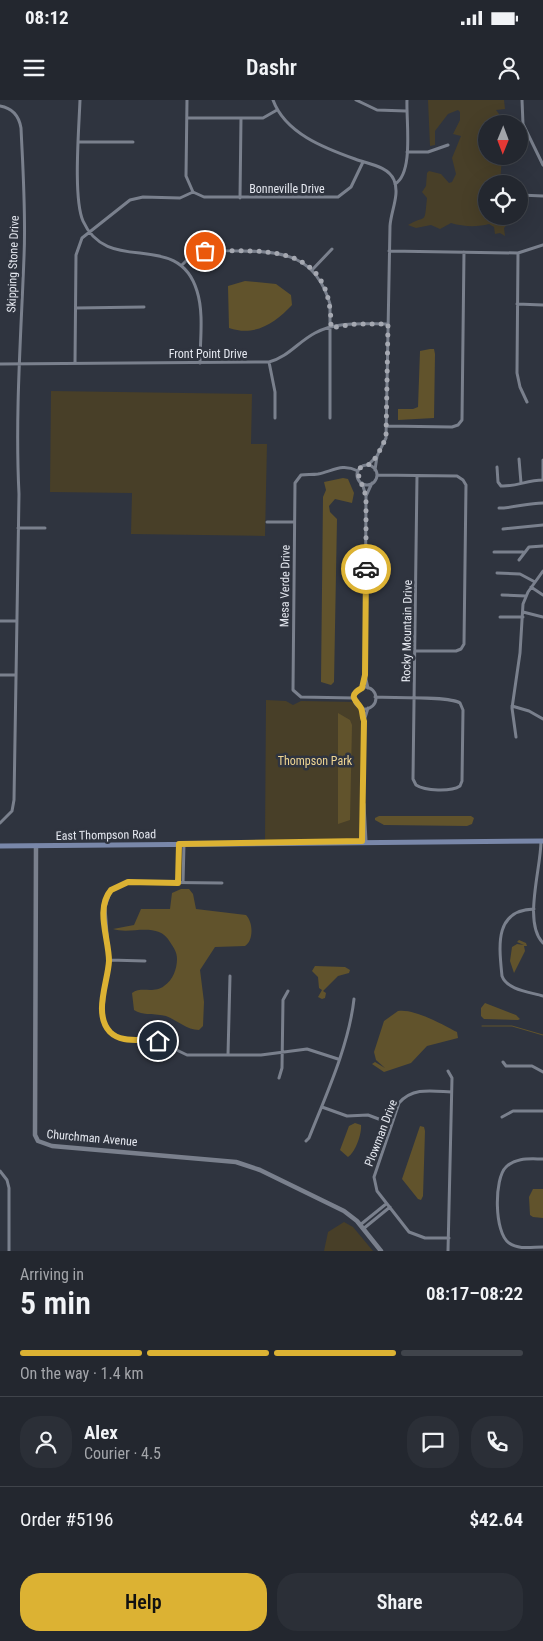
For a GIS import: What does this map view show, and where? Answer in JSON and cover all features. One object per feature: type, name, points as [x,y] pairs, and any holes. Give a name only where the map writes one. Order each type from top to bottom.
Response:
[{"type":"main road","name":"East Thompson Road","points":[[0,846],[364,841],[542,841]]},
{"type":"street","points":[[80,100],[79,206],[89,232],[101,243],[115,250],[161,255],[182,266],[194,284],[199,299],[200,363]]},
{"type":"street","points":[[76,363],[77,250],[80,241],[130,200],[143,197],[180,198],[193,192],[186,176],[188,100]]},
{"type":"street","points":[[273,100],[277,110],[297,132],[385,170],[395,184],[396,192],[390,216],[386,438],[377,456],[358,471],[358,478],[362,483],[366,496],[365,675],[362,688]]},
{"type":"street","points":[[356,100],[377,110],[406,112]]},
{"type":"street","points":[[395,184],[405,175],[407,100]]},
{"type":"street","points":[[522,100],[523,124],[543,165]]},
{"type":"street","name":"Skipping Stone Drive","points":[[0,106],[13,112],[22,128],[24,246],[17,445],[18,528],[14,800],[12,811],[2,822]]},
{"type":"street","points":[[187,118],[263,118],[277,110]]},
{"type":"street","points":[[240,198],[241,118]]},
{"type":"street","points":[[79,142],[133,142]]},
{"type":"street","points":[[407,152],[428,152],[448,145]]},
{"type":"street","name":"Bonneville Drive","points":[[193,192],[210,198],[338,197],[351,187],[363,162]]},
{"type":"street","points":[[528,196],[543,196]]},
{"type":"street","points":[[389,251],[518,253],[543,246]]},
{"type":"street","points":[[312,270],[332,249]]},
{"type":"street","points":[[182,266],[192,255],[201,252],[268,251],[290,256],[312,270],[321,282],[328,297],[331,328],[330,418]]},
{"type":"street","points":[[386,426],[452,427],[459,424],[462,418],[464,252]]},
{"type":"street","points":[[518,253],[517,372],[518,384],[526,402]]},
{"type":"street","points":[[517,304],[543,305]]},
{"type":"street","points":[[76,308],[144,308]]},
{"type":"street","name":"Front Point Drive","points":[[0,364],[269,362],[288,354],[316,333],[331,328],[355,324],[388,324]]},
{"type":"street","points":[[269,362],[275,392],[275,418]]},
{"type":"street","points":[[377,456],[375,470],[377,475]]},
{"type":"street","points":[[519,459],[522,483]]},
{"type":"street","points":[[498,467],[498,482],[500,486],[514,486],[543,480],[543,460]]},
{"type":"street","points":[[368,465],[375,470]]},
{"type":"street","name":"Mesa Verde Drive","points":[[354,698],[301,698],[296,695],[293,688],[294,522],[295,484],[298,477],[340,467],[358,471]]},
{"type":"street","points":[[377,475],[454,476],[463,480],[466,485],[464,644],[461,649],[456,651],[415,651]]},
{"type":"street","points":[[366,496],[377,475]]},
{"type":"street","name":"Rocky Mountain Drive","points":[[414,698],[454,699],[460,703],[463,709],[462,781],[459,787],[430,788],[417,786],[413,779],[414,698],[418,476]]},
{"type":"street","points":[[362,483],[372,483]]},
{"type":"street","points":[[499,508],[513,508],[529,503],[543,503]]},
{"type":"street","points":[[267,522],[294,522]]},
{"type":"street","points":[[503,529],[543,524]]},
{"type":"street","points":[[18,528],[45,528]]},
{"type":"street","points":[[519,560],[529,547],[543,546]]},
{"type":"street","points":[[494,552],[524,552]]},
{"type":"street","points":[[516,737],[513,728],[512,706],[520,653],[523,612],[526,596],[543,571]]},
{"type":"street","points":[[497,573],[519,574],[535,582]]},
{"type":"street","points":[[531,587],[543,595]]},
{"type":"street","points":[[502,595],[526,596]]},
{"type":"street","points":[[523,612],[543,617]]},
{"type":"street","points":[[500,617],[523,617]]},
{"type":"street","points":[[0,621],[16,621]]},
{"type":"street","points":[[0,675],[16,675]]},
{"type":"street","points":[[365,675],[368,688]]},
{"type":"street","points":[[364,721],[368,708],[374,703],[375,698],[373,691],[368,688],[356,691],[354,698],[356,704],[361,708],[364,721],[364,841]]},
{"type":"street","points":[[375,698],[414,698]]},
{"type":"street","points":[[512,706],[529,711],[543,719]]},
{"type":"street","points":[[361,708],[368,708]]},
{"type":"street","points":[[542,841],[534,909],[535,931],[543,943]]},
{"type":"street","points":[[178,883],[181,844]]},
{"type":"street","points":[[181,844],[184,883]]},
{"type":"street","name":"Churchman Avenue","points":[[36,846],[35,1135],[38,1141],[52,1146],[236,1162],[260,1170],[337,1206],[362,1227],[381,1251]]},
{"type":"street","points":[[222,884],[128,882],[111,890],[105,907],[109,960],[103,1016],[106,1026],[111,1033],[124,1039],[158,1041],[182,1054],[228,1055],[307,1049],[338,1059]]},
{"type":"street","points":[[534,909],[516,912],[504,922],[501,935],[502,970],[504,982],[510,986],[543,996]]},
{"type":"street","points":[[109,960],[145,961]]},
{"type":"street","points":[[228,1055],[230,976]]},
{"type":"street","points":[[279,1078],[283,1052],[283,1000],[288,991]]},
{"type":"street","points":[[306,1141],[310,1138],[351,1025],[354,999]]},
{"type":"street","points":[[502,1062],[506,1066],[532,1066],[543,1072]]},
{"type":"street","points":[[448,1071],[452,1078],[448,1251]]},
{"type":"street","name":"Plowman Drive","points":[[449,1238],[425,1238],[409,1232],[377,1191],[374,1177],[399,1103],[405,1096],[418,1091],[452,1092]]},
{"type":"street","points":[[322,1107],[347,1116],[368,1115],[392,1124]]},
{"type":"street","points":[[502,1117],[513,1111],[543,1111]]},
{"type":"street","points":[[543,1159],[521,1159],[506,1167],[499,1184],[499,1225],[506,1240],[521,1248],[543,1247]]},
{"type":"street","points":[[1,1172],[9,1188],[9,1251]]},
{"type":"street","points":[[362,1227],[386,1204]]},
{"type":"street","points":[[362,1227],[390,1207]]},
{"type":"green space","points":[[428,100],[504,100],[505,109],[496,110],[499,115],[478,115],[478,165],[501,165],[501,175],[478,175],[478,225],[484,225],[471,226],[451,223],[440,229],[431,225],[416,228],[408,225],[425,216],[427,198],[422,192],[426,186],[427,173],[429,171],[441,174],[449,183],[452,182],[456,174],[452,158],[461,136],[453,134],[460,120],[460,112],[458,110],[448,114],[435,131],[435,145],[430,146]]},
{"type":"green space","points":[[491,225],[507,225],[504,228],[505,236],[500,233],[495,234],[494,227]]},
{"type":"green space","points":[[51,391],[252,394],[251,444],[267,444],[265,536],[131,534],[132,493],[50,492]]},
{"type":"green space","name":"Thompson Park","points":[[266,700],[286,701],[293,705],[301,701],[355,702],[361,708],[364,721],[361,841],[265,842]]},
{"type":"green space","points":[[344,1222],[353,1227],[373,1251],[324,1251],[328,1232]]},
{"type":"shaded area","points":[[245,281],[276,284],[291,295],[292,305],[264,327],[247,331],[229,328],[228,286]]},
{"type":"shaded area","points":[[434,349],[435,354],[434,418],[398,420],[398,409],[418,407],[420,351]]},
{"type":"shaded area","points":[[343,478],[348,479],[354,493],[352,503],[335,499],[329,506],[330,512],[337,519],[334,682],[331,685],[321,682],[323,497],[326,490],[324,482]]},
{"type":"shaded area","points":[[338,713],[350,720],[352,725],[350,820],[338,824]]},
{"type":"shaded area","points":[[379,816],[471,816],[474,818],[472,824],[467,826],[384,825],[375,820]]},
{"type":"shaded area","points":[[181,889],[189,889],[193,894],[196,909],[246,915],[252,931],[250,940],[245,946],[215,947],[200,970],[204,1002],[203,1026],[199,1030],[186,1027],[166,1016],[141,1013],[134,1010],[132,993],[139,990],[160,988],[167,984],[175,970],[177,963],[176,954],[170,942],[159,932],[113,929],[134,925],[141,909],[170,909],[172,893]]},
{"type":"shaded area","points":[[519,940],[526,943],[527,946],[524,946],[525,951],[514,973],[510,961],[512,947],[517,944],[524,945],[517,942]]},
{"type":"shaded area","points":[[315,966],[345,967],[350,970],[349,973],[338,976],[323,991],[326,993],[325,998],[322,999],[318,997],[322,990],[319,988],[318,977],[312,971]]},
{"type":"shaded area","points":[[485,1003],[516,1015],[520,1019],[484,1019],[481,1016],[481,1008]]},
{"type":"shaded area","points":[[398,1011],[412,1012],[428,1018],[457,1032],[458,1038],[427,1046],[411,1063],[384,1072],[372,1064],[375,1062],[385,1068],[376,1060],[374,1052],[384,1021]]},
{"type":"shaded area","points":[[355,1123],[361,1125],[358,1143],[348,1157],[340,1150],[349,1126]]},
{"type":"shaded area","points":[[420,1126],[424,1127],[425,1131],[423,1196],[421,1200],[418,1199],[402,1179]]},
{"type":"shaded area","points":[[533,1189],[543,1189],[543,1218],[530,1215],[529,1197]]},
{"type":"waterway","points":[[482,1026],[512,1026],[543,1035]]},
{"type":"way so far","points":[[205,251],[275,251],[290,256],[312,270],[325,289],[330,304],[331,328],[355,324],[388,324],[386,438],[377,456],[370,464],[360,468],[358,471],[359,480],[364,486],[366,496],[366,569]]},
{"type":"route","points":[[158,1041],[119,1038],[109,1030],[104,1022],[104,994],[109,960],[105,927],[105,902],[111,890],[122,883],[128,882],[178,883],[179,844],[362,841],[364,721],[361,708],[356,704],[354,698],[356,691],[362,688],[365,675],[366,569]]}]
